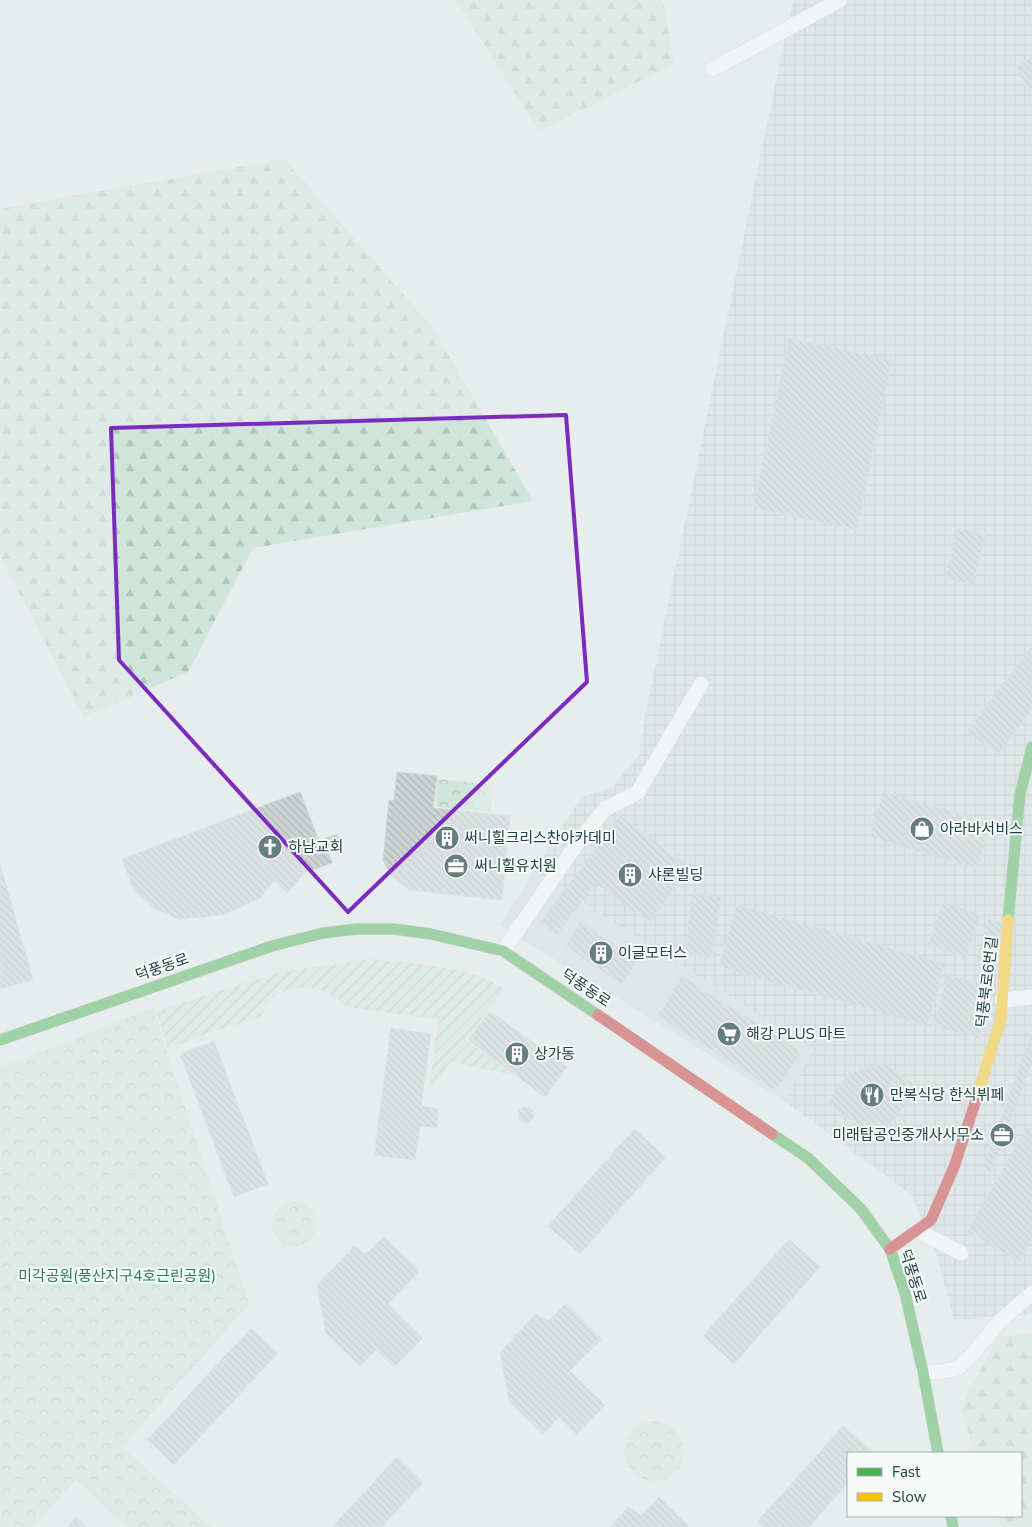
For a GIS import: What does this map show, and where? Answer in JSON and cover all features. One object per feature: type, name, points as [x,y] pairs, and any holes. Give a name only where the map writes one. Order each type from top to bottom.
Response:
[{"type":"street","name":"덕풍북로6번길","points":[[890,1249],[931,1220],[954,1168],[992,1049],[1000,1018],[1002,1000],[1011,878],[1020,794],[1030,763],[1032,747]]},
{"type":"street","name":"덕풍동로","points":[[0,1040],[272,946],[328,931],[358,928],[407,931],[452,938],[503,951],[808,1158],[860,1209],[890,1249],[905,1294],[923,1372],[938,1452]]},
{"type":"lane","points":[[713,69],[840,0]]},
{"type":"lane","points":[[503,951],[578,842],[605,809],[638,792],[701,684]]},
{"type":"lane","points":[[1002,1000],[1032,997]]},
{"type":"lane","points":[[916,1230],[960,1253]]},
{"type":"lane","points":[[923,1372],[940,1372],[958,1368],[971,1356],[998,1323],[1032,1293]]},
{"type":"highlighted area","points":[[566,415],[587,682],[348,912],[119,660],[111,428]]},
{"type":"shaded area","points":[[799,0],[1032,0],[1032,1314],[954,1320],[936,1253],[912,1195],[784,1101],[814,1050],[534,871],[581,798],[613,787],[639,755],[646,711],[792,4]]},
{"type":"shaded area","points":[[534,871],[815,1050],[784,1101],[499,925]]},
{"type":"green space","points":[[456,0],[663,0],[674,64],[539,131]]},
{"type":"green space","points":[[284,159],[433,328],[533,501],[253,548],[188,672],[84,717],[0,557],[0,209]]},
{"type":"green space","points":[[438,779],[493,785],[490,812],[436,807]]},
{"type":"green space","points":[[373,959],[459,971],[491,981],[504,989],[466,1040],[514,1075],[451,1062],[429,1092],[438,1019],[346,1007],[336,998],[324,992],[300,987],[277,995],[268,1004],[261,1017],[206,1034],[168,1049],[156,1011],[280,972]]},
{"type":"green space","name":"미각공원(풍산지구4호근린공원)","points":[[153,1008],[249,1304],[122,1447],[211,1527],[127,1527],[76,1480],[33,1527],[0,1527],[0,1068]]},
{"type":"green space","points":[[294,1202],[306,1206],[312,1212],[316,1224],[312,1236],[306,1242],[294,1246],[282,1242],[276,1236],[272,1224],[276,1212],[282,1206]]},
{"type":"green space","points":[[1032,1333],[1032,1527],[1002,1527],[998,1517],[1022,1517],[1022,1452],[976,1452],[960,1409],[998,1337]]},
{"type":"green space","points":[[654,1421],[670,1426],[675,1430],[679,1435],[684,1451],[679,1467],[675,1472],[670,1476],[654,1481],[638,1476],[633,1472],[629,1467],[624,1451],[629,1435],[633,1430],[638,1426]]},
{"type":"building","points":[[1029,0],[1032,0],[1032,15],[1031,15]]},
{"type":"building","points":[[1032,57],[1032,95],[1015,67]]},
{"type":"building","points":[[789,338],[892,360],[857,530],[753,508]]},
{"type":"building","points":[[958,527],[985,535],[973,585],[945,578]]},
{"type":"building","points":[[1032,645],[1032,709],[998,755],[967,731]]},
{"type":"building","name":"써니힐크리스찬아카데미","points":[[397,772],[437,776],[433,808],[510,816],[502,900],[409,890],[391,876],[383,860],[389,800],[394,801]]},
{"type":"building","points":[[883,791],[991,823],[977,869],[870,837]]},
{"type":"building","name":"하남교회","points":[[300,792],[319,841],[337,834],[341,843],[327,849],[332,863],[304,873],[288,893],[274,881],[259,899],[222,915],[179,919],[155,909],[134,891],[122,859]]},
{"type":"building","name":"샤론빌딩","points":[[620,815],[690,867],[649,923],[596,883],[557,935],[540,923]]},
{"type":"building","points":[[0,864],[33,980],[0,989]]},
{"type":"building","points":[[692,894],[721,897],[713,958],[684,954]]},
{"type":"building","points":[[943,902],[981,915],[966,958],[928,944]]},
{"type":"building","points":[[736,904],[945,964],[927,1026],[719,967]]},
{"type":"building","points":[[988,919],[1004,923],[993,965],[976,961]]},
{"type":"building","name":"이글모터스","points":[[580,922],[638,960],[622,984],[565,946]]},
{"type":"building","points":[[0,958],[8,987],[0,989]]},
{"type":"building","points":[[947,975],[992,986],[979,1038],[934,1027]]},
{"type":"building","name":"해강 PLUS 마트","points":[[682,976],[801,1052],[776,1091],[658,1016]]},
{"type":"building","name":"상가동","points":[[490,1011],[567,1067],[545,1097],[468,1040]]},
{"type":"building","points":[[391,1028],[431,1034],[421,1106],[439,1109],[437,1128],[420,1126],[415,1160],[374,1155]]},
{"type":"building","points":[[1032,1032],[1032,1062],[991,1173],[982,1169]]},
{"type":"building","points":[[214,1041],[268,1184],[234,1197],[180,1054]]},
{"type":"building","name":"만복식당 한식뷔페","points":[[884,1063],[917,1087],[879,1140],[827,1103],[850,1072]]},
{"type":"building","points":[[526,1107],[532,1109],[534,1115],[532,1121],[526,1123],[520,1121],[518,1115],[520,1109]]},
{"type":"building","points":[[1027,1126],[1032,1129],[1032,1239],[1019,1262],[967,1232]]},
{"type":"building","points":[[634,1129],[666,1157],[580,1254],[548,1226]]},
{"type":"building","points":[[384,1236],[420,1271],[388,1304],[423,1338],[394,1367],[376,1350],[360,1366],[326,1334],[317,1285],[354,1246],[366,1254]]},
{"type":"building","points":[[789,1239],[820,1267],[734,1364],[703,1336]]},
{"type":"building","points":[[566,1303],[602,1339],[570,1371],[605,1405],[576,1434],[559,1417],[543,1434],[509,1401],[500,1352],[536,1314],[549,1321]]},
{"type":"building","points":[[251,1328],[278,1353],[174,1465],[147,1440]]},
{"type":"building","points":[[843,1426],[873,1452],[847,1452],[847,1484],[809,1527],[763,1527],[757,1522]]},
{"type":"building","points":[[397,1457],[423,1482],[382,1527],[332,1527]]},
{"type":"building","points":[[659,1497],[689,1527],[610,1527],[628,1507],[641,1515]]},
{"type":"building","points":[[76,1517],[87,1527],[67,1527]]},
{"type":"traffic: fast","points":[[1008,920],[1020,794],[1032,747]]},
{"type":"traffic: fast","points":[[0,1040],[272,946],[323,933],[357,929],[394,929],[431,934],[503,951],[598,1015]]},
{"type":"traffic: fast","points":[[772,1134],[808,1158],[861,1209],[890,1249],[905,1293],[923,1372],[938,1452]]},
{"type":"traffic: fast","points":[[951,1517],[953,1527]]},
{"type":"traffic: slow","points":[[977,1097],[1001,1018],[1008,920]]},
{"type":"traffic: jam","points":[[598,1015],[772,1134]]},
{"type":"traffic: jam","points":[[890,1249],[931,1220],[954,1167],[977,1097]]},
{"type":"place","name":"아라바서비스","points":[[922,829]]},
{"type":"place","name":"써니힐크리스찬아카데미","points":[[447,838]]},
{"type":"place","name":"하남교회","points":[[270,847]]},
{"type":"place","name":"써니힐유치원","points":[[456,866]]},
{"type":"place","name":"샤론빌딩","points":[[630,875]]},
{"type":"place","name":"이글모터스","points":[[601,953]]},
{"type":"place","name":"해강 PLUS 마트","points":[[729,1034]]},
{"type":"place","name":"상가동","points":[[517,1054]]},
{"type":"place","name":"만복식당 한식뷔페","points":[[872,1095]]},
{"type":"place","name":"미래탑공인중개사사무소","points":[[1002,1135]]}]
